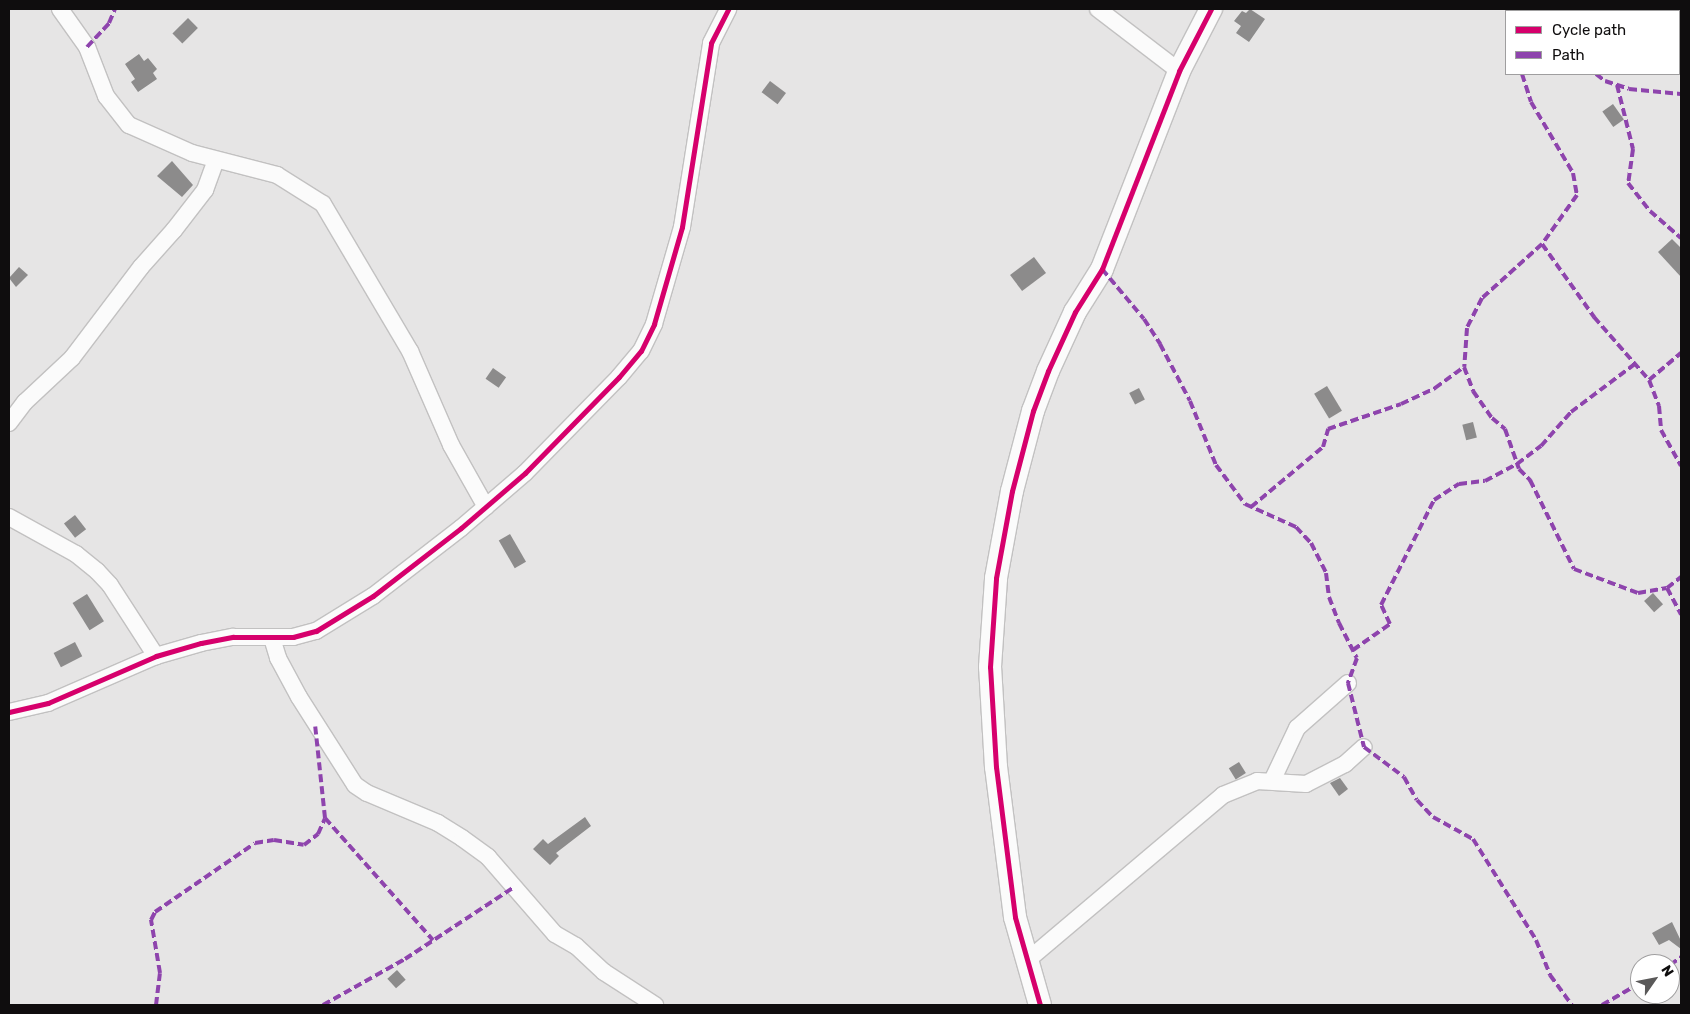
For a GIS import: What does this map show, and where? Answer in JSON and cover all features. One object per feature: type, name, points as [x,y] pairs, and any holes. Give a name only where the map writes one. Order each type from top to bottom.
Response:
[{"type":"street","points":[[60,9],[87,47],[106,96],[122,120],[177,147],[216,160],[242,164],[277,175],[323,204],[410,351],[451,445],[486,507]]},
{"type":"street","points":[[9,712],[48,703],[156,656],[233,637],[293,637],[334,622],[373,596],[486,507],[569,429],[641,351],[654,324],[682,228],[711,43],[728,9]]},
{"type":"street","points":[[1098,9],[1179,71]]},
{"type":"street","points":[[1040,1005],[1029,960],[1015,917],[1006,866],[996,767],[990,667],[996,578],[1012,491],[1033,411],[1075,312],[1102,269],[1179,71],[1211,9]]},
{"type":"street","points":[[9,423],[25,402],[72,358],[141,267],[174,230],[205,190],[216,160]]},
{"type":"street","points":[[9,517],[76,554],[97,571],[110,585],[156,656]]},
{"type":"street","points":[[272,638],[278,658],[299,697],[355,785],[367,793],[438,823],[488,857],[555,934],[576,946],[604,972],[655,1005]]},
{"type":"street","points":[[1272,781],[1297,728],[1348,683]]},
{"type":"street","points":[[1029,960],[1223,795],[1257,781],[1306,784],[1324,778],[1346,764],[1364,747]]},
{"type":"building","points":[[1250,9],[1265,19],[1249,42],[1236,33],[1241,26],[1234,21],[1242,11],[1246,13]]},
{"type":"building","points":[[188,18],[198,28],[182,43],[172,34]]},
{"type":"building","points":[[139,54],[144,61],[148,58],[157,69],[153,73],[157,79],[138,92],[131,82],[135,79],[125,64]]},
{"type":"building","points":[[770,81],[786,93],[778,104],[762,92]]},
{"type":"building","points":[[1613,104],[1624,120],[1613,127],[1602,111]]},
{"type":"building","points":[[172,161],[193,185],[182,197],[157,176]]},
{"type":"building","points":[[1672,239],[1681,248],[1681,277],[1658,252]]},
{"type":"building","points":[[1034,257],[1046,273],[1022,291],[1010,275]]},
{"type":"building","points":[[19,267],[28,275],[16,287],[9,278]]},
{"type":"building","points":[[493,368],[506,377],[499,388],[486,379]]},
{"type":"building","points":[[1327,386],[1342,411],[1329,419],[1314,394]]},
{"type":"building","points":[[1139,388],[1145,400],[1135,405],[1129,393]]},
{"type":"building","points":[[1473,422],[1477,438],[1466,440],[1462,425]]},
{"type":"building","points":[[75,515],[86,529],[75,538],[64,524]]},
{"type":"building","points":[[510,534],[526,562],[515,568],[499,540]]},
{"type":"building","points":[[1653,593],[1663,604],[1654,612],[1644,601]]},
{"type":"building","points":[[87,594],[104,621],[90,630],[73,603]]},
{"type":"building","points":[[75,642],[82,656],[61,667],[54,653]]},
{"type":"building","points":[[1239,762],[1246,773],[1236,779],[1229,768]]},
{"type":"building","points":[[1340,778],[1348,789],[1339,796],[1330,783]]},
{"type":"building","points":[[585,817],[591,826],[556,853],[559,856],[550,865],[533,849],[543,839],[548,844]]},
{"type":"building","points":[[1672,922],[1681,941],[1681,949],[1669,940],[1659,945],[1652,933]]},
{"type":"building","points":[[397,970],[406,980],[396,988],[387,979]]},
{"type":"marked path","points":[[87,47],[109,23],[115,9]]},
{"type":"marked path","points":[[1522,75],[1531,102],[1573,173],[1577,195],[1542,244],[1594,317],[1649,380],[1659,406],[1661,430],[1681,466]]},
{"type":"marked path","points":[[1597,75],[1605,81],[1629,89],[1681,94]]},
{"type":"marked path","points":[[1617,85],[1633,149],[1628,183],[1650,211],[1681,238]]},
{"type":"marked path","points":[[1542,244],[1482,298],[1467,328],[1464,367],[1473,391],[1492,418],[1505,429],[1519,469],[1530,480],[1574,569],[1638,593],[1667,588],[1681,577]]},
{"type":"marked path","points":[[1102,269],[1144,319],[1160,344],[1190,401],[1216,465],[1245,504],[1296,527],[1311,543],[1326,573],[1329,597],[1339,623],[1357,658],[1348,683],[1364,747],[1404,777],[1417,800],[1433,817],[1473,839],[1536,940],[1550,975],[1572,1005]]},
{"type":"marked path","points":[[1649,380],[1681,353]]},
{"type":"marked path","points":[[1353,650],[1390,624],[1381,605],[1434,500],[1459,484],[1485,481],[1517,464],[1541,446],[1571,412],[1635,364]]},
{"type":"marked path","points":[[1251,507],[1323,447],[1328,429],[1401,404],[1435,388],[1464,367]]},
{"type":"marked path","points":[[1667,588],[1681,614]]},
{"type":"marked path","points":[[156,1005],[160,973],[151,920],[155,912],[255,843],[274,840],[304,845],[318,834],[325,818],[315,724]]},
{"type":"marked path","points":[[325,818],[433,940]]},
{"type":"marked path","points":[[323,1005],[405,959],[514,887]]},
{"type":"marked path","points":[[1602,1005],[1630,989]]},
{"type":"cycle path","points":[[9,712],[48,703],[156,656],[201,643],[233,637],[293,637],[316,631],[373,596],[461,528],[525,473],[619,377],[641,351],[654,324],[682,227],[711,43],[728,9]]},
{"type":"cycle path","points":[[1040,1005],[1015,917],[996,767],[990,667],[996,578],[1012,491],[1033,411],[1048,371],[1075,312],[1102,269],[1179,71],[1211,9]]}]
